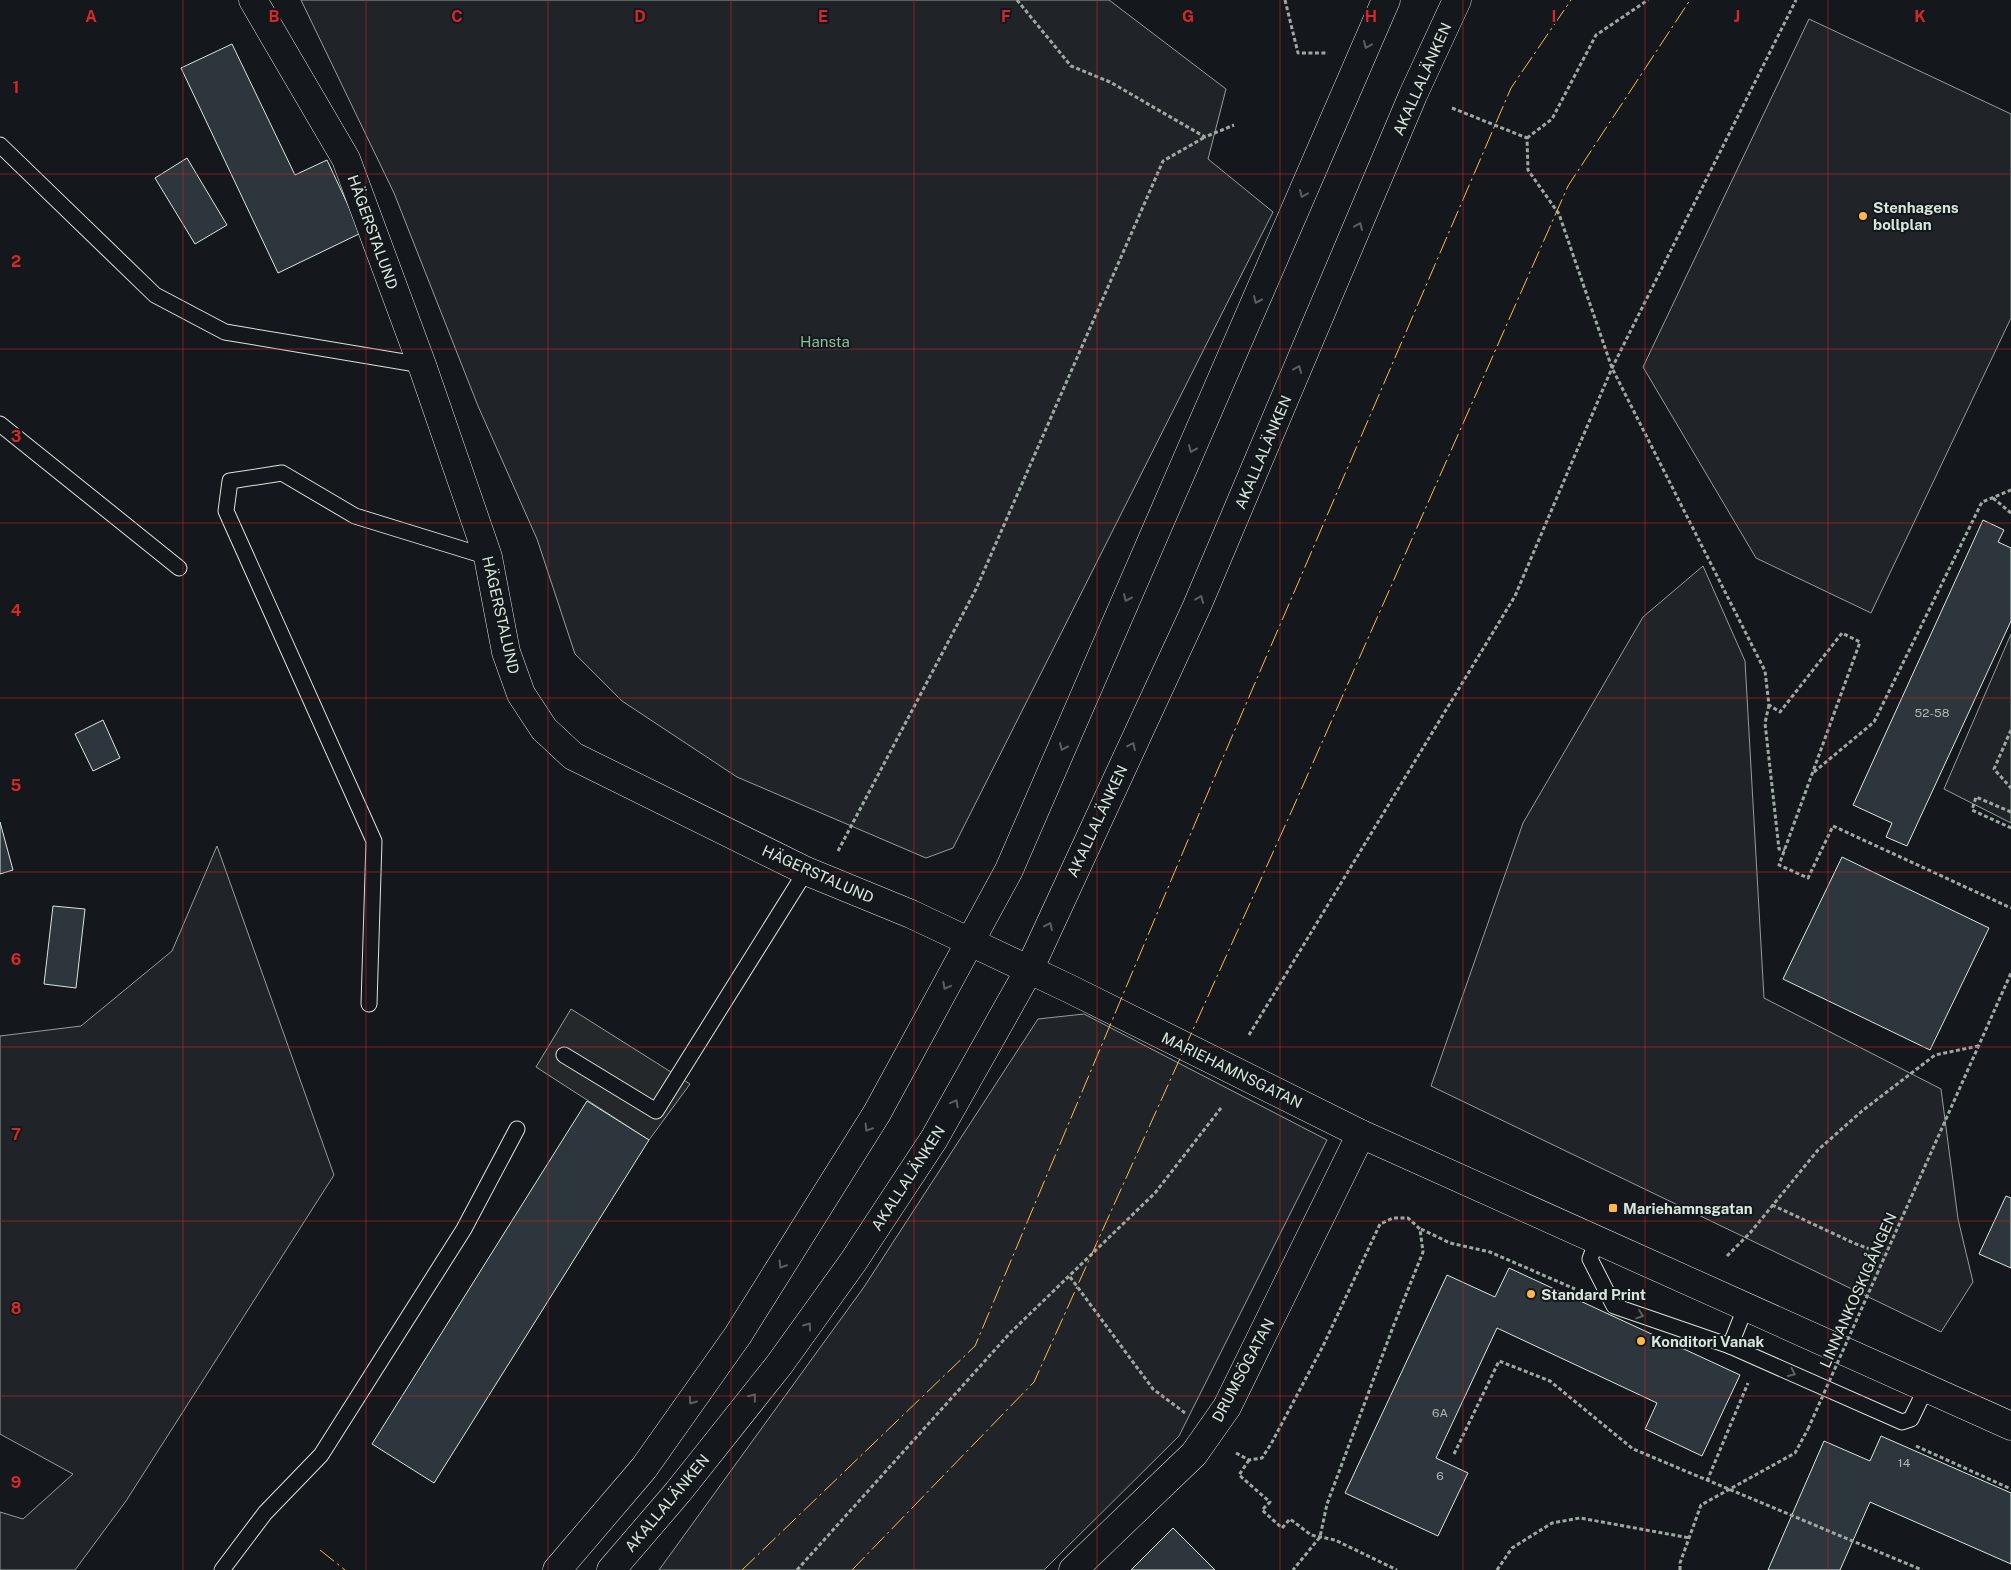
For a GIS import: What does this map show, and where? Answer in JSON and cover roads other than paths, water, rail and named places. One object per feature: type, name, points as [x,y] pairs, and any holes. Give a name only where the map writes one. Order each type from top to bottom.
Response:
[{"type":"main road","name":"HÄGERSTALUND","points":[[253,0],[346,159],[422,365],[488,558],[506,652],[521,694],[544,729],[573,756],[815,875],[910,914],[1029,970]]},
{"type":"main road","points":[[557,1570],[644,1468],[738,1335],[877,1113],[970,943],[1013,861],[1386,0]]},
{"type":"main road","name":"AKALLALÄNKEN","points":[[611,1570],[678,1492],[779,1365],[854,1262],[934,1139],[1029,970],[1197,606],[1413,95],[1457,0]]},
{"type":"main road","name":"MARIEHAMNSGATAN","points":[[1029,970],[1361,1134],[2011,1426]]},
{"type":"main road","name":"DRUMSÖGATAN","points":[[1074,1570],[1194,1454],[1227,1407],[1361,1134]]},
{"type":"lane","points":[[0,144],[156,295],[225,332],[422,365]]},
{"type":"lane","points":[[0,424],[178,568]]},
{"type":"lane","points":[[369,1004],[374,841],[226,510],[230,481],[282,473],[355,516],[488,558]]},
{"type":"lane","points":[[564,1055],[656,1111],[815,875]]},
{"type":"lane","points":[[222,1570],[265,1514],[321,1456],[464,1229],[517,1130]]},
{"type":"lane","points":[[1597,1240],[1590,1259],[1614,1306],[1730,1346],[1902,1422],[1911,1419],[1926,1388]]},
{"type":"lane","points":[[1730,1346],[1746,1306]]},
{"type":"place","name":"Stenhagens bollplan","points":[[1863,216]]},
{"type":"place","name":"Mariehamnsgatan","points":[[1613,1208]]},
{"type":"place","name":"Standard Print","points":[[1531,1294]]},
{"type":"place","name":"Konditori Vanak","points":[[1641,1341]]},
{"type":"park label","name":"Hansta","points":[[825,341]]}]
